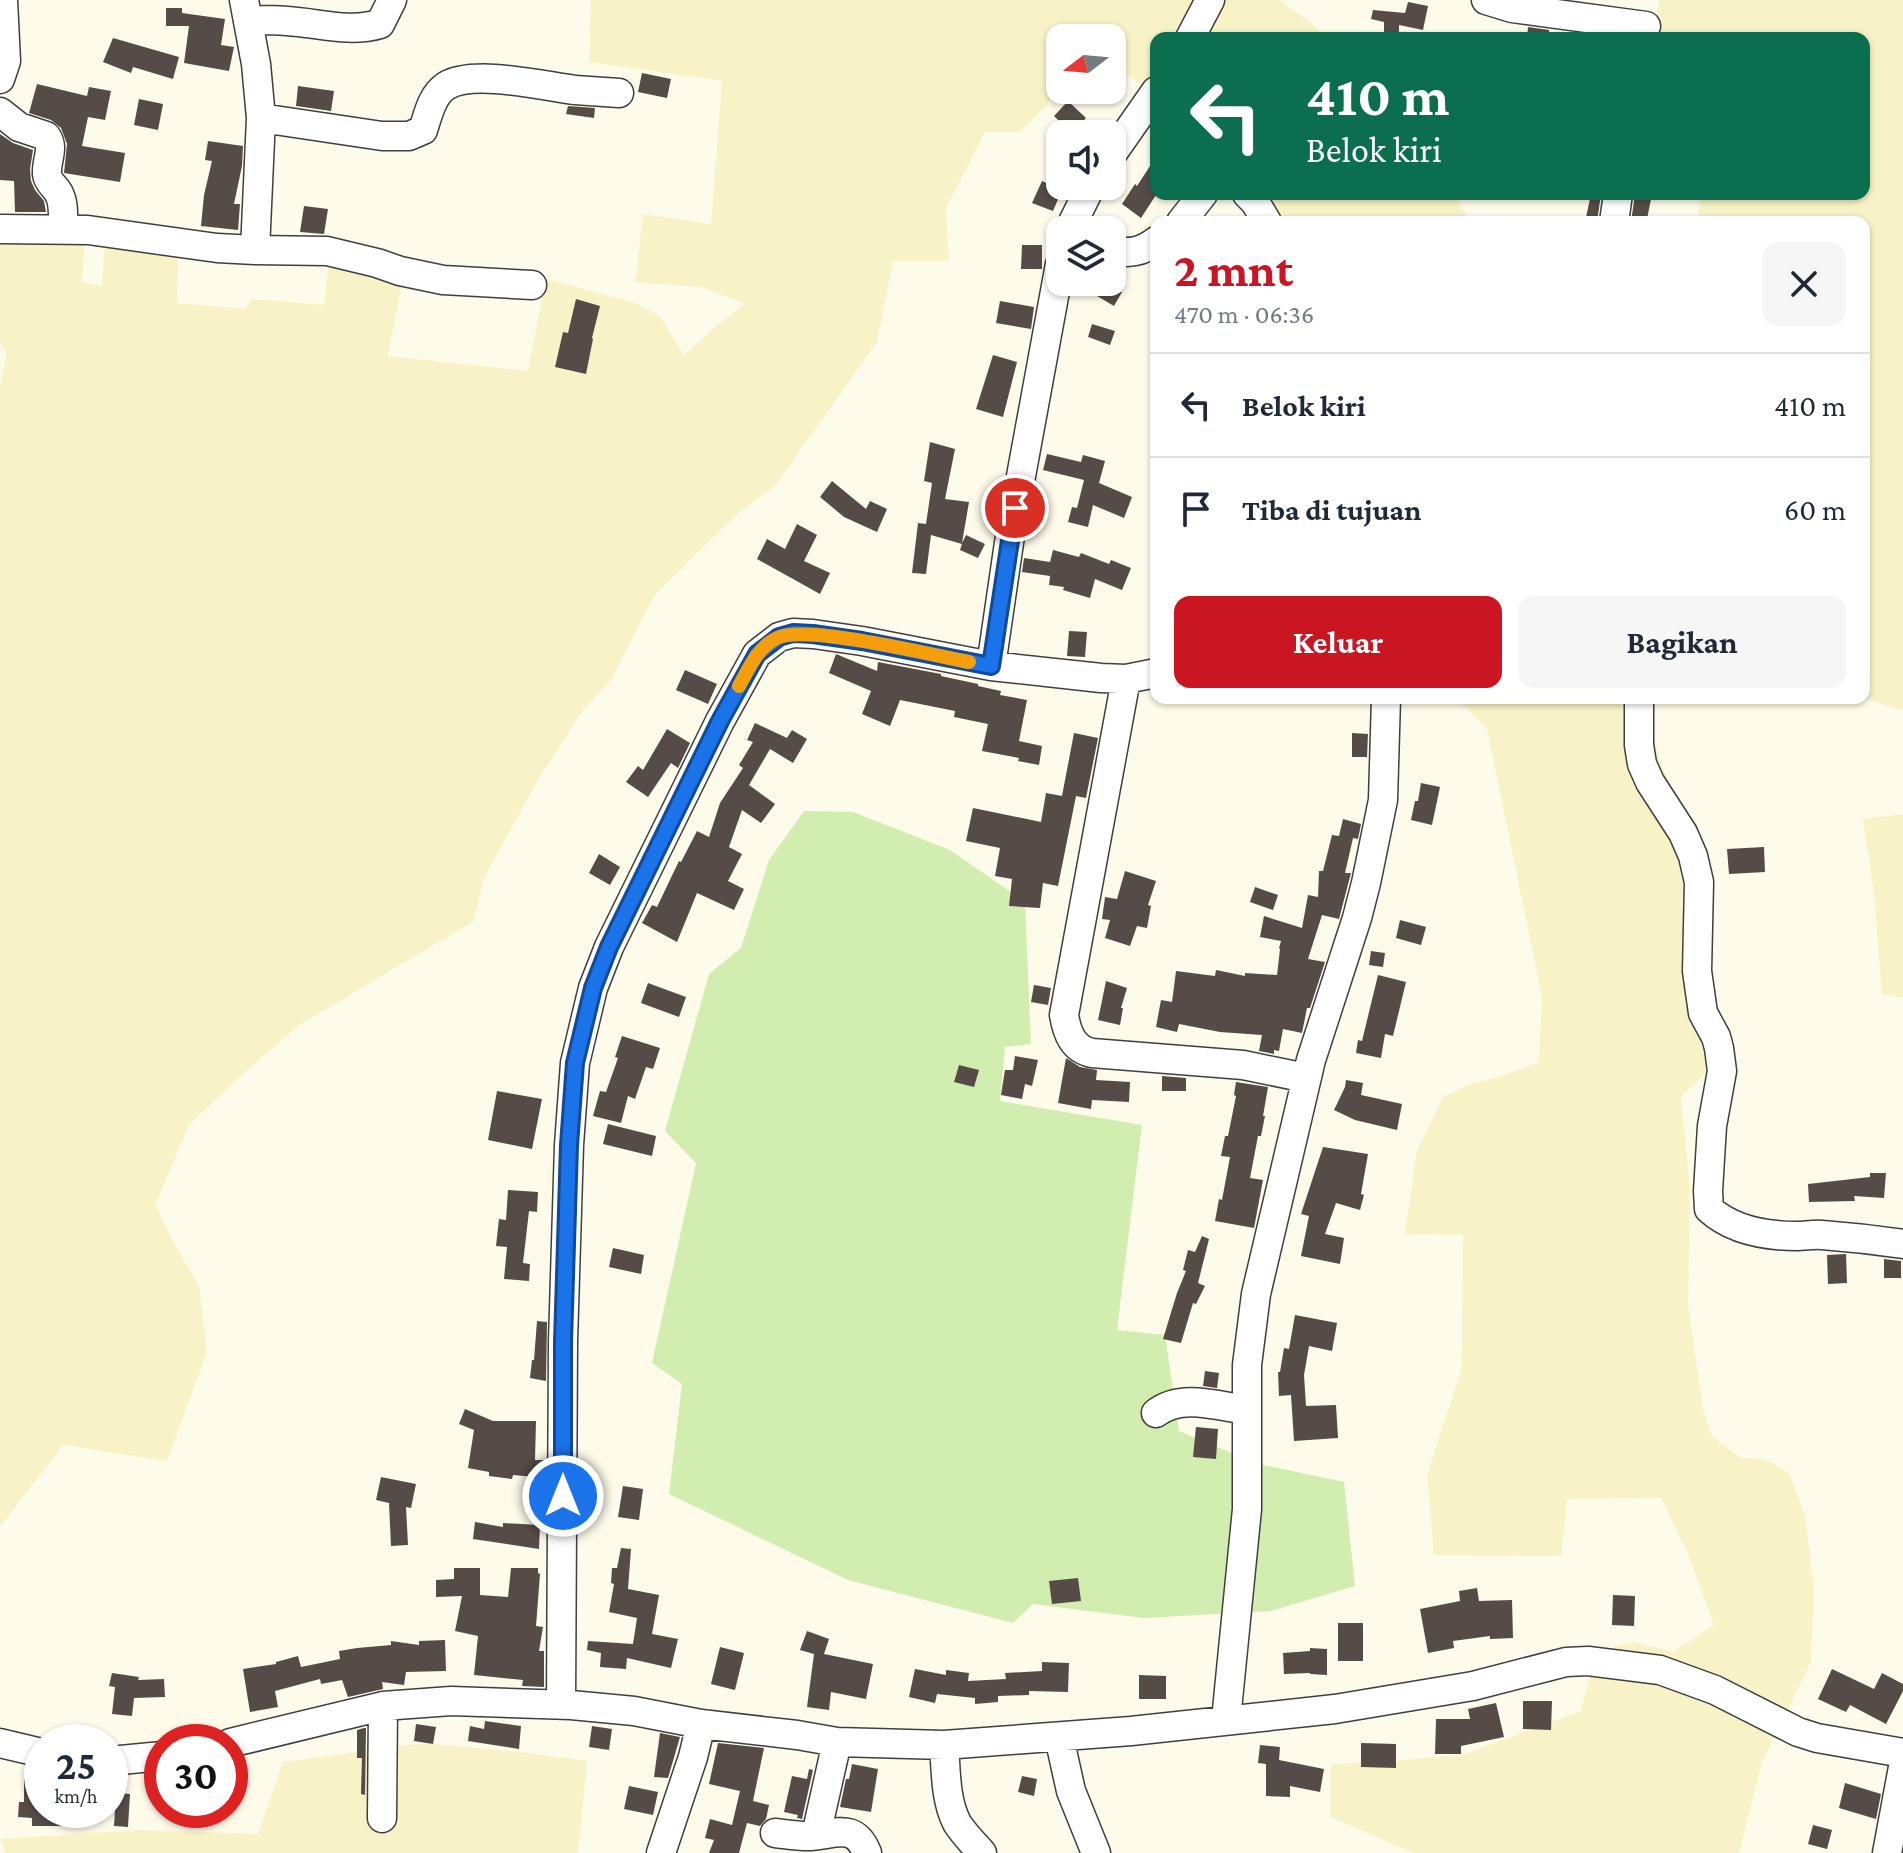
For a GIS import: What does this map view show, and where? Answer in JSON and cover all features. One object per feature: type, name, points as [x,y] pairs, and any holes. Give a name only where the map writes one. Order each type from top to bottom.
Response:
[{"type":"street","points":[[0,79],[6,61],[3,0]]},
{"type":"street","points":[[255,250],[261,118],[256,64],[246,10],[287,21],[352,29],[380,24],[392,0]]},
{"type":"street","points":[[1193,32],[1210,0]]},
{"type":"street","points":[[1486,0],[1512,8],[1648,21]]},
{"type":"street","points":[[261,118],[382,136],[409,136],[423,130],[439,93],[459,81],[517,81],[619,93]]},
{"type":"street","points":[[1126,134],[1150,100]]},
{"type":"street","points":[[0,112],[19,127],[49,139],[48,179],[62,201],[63,229]]},
{"type":"street","points":[[1186,216],[1198,200]]},
{"type":"street","points":[[0,229],[88,230],[217,248],[327,251],[443,280],[532,285]]},
{"type":"street","points":[[1126,254],[1150,246]]},
{"type":"street","points":[[991,666],[1010,536],[1054,296]]},
{"type":"street","points":[[561,1704],[563,1342],[569,1145],[575,1063],[593,988],[609,947],[720,721],[757,654],[779,637],[793,633],[813,634],[991,666],[1126,679],[1150,674]]},
{"type":"street","points":[[1126,679],[1064,1015],[1068,1034],[1082,1051],[1092,1053],[1243,1065],[1306,1078]]},
{"type":"street","points":[[1226,1720],[1247,1509],[1247,1365],[1256,1294],[1306,1078],[1357,918],[1377,833],[1383,800],[1386,704]]},
{"type":"street","points":[[1639,704],[1642,764],[1683,833],[1699,882],[1697,971],[1703,1013],[1716,1037],[1722,1071],[1712,1126],[1709,1209],[1722,1220],[1762,1232],[1866,1238],[1903,1244]]},
{"type":"street","points":[[1156,1413],[1171,1404],[1193,1402],[1247,1410]]},
{"type":"street","points":[[248,1739],[383,1706],[451,1701],[561,1704],[634,1711],[701,1724],[837,1742],[944,1745],[1059,1737],[1335,1709],[1473,1686],[1566,1662],[1588,1661],[1660,1670],[1715,1690],[1798,1732],[1903,1753]]},
{"type":"street","points":[[382,1818],[383,1706]]},
{"type":"street","points":[[661,1853],[701,1724]]},
{"type":"street","points":[[1059,1737],[1071,1791],[1096,1853]]},
{"type":"street","points":[[816,1835],[837,1742]]},
{"type":"street","points":[[0,1743],[24,1749]]},
{"type":"street","points":[[944,1745],[947,1789],[956,1820],[982,1853]]},
{"type":"street","points":[[1887,1853],[1903,1767]]},
{"type":"street","points":[[775,1833],[800,1836],[848,1832],[860,1838],[867,1853]]},
{"type":"shaded area","points":[[591,0],[1280,0],[1320,32],[1150,32],[1150,92],[1126,74],[1126,24],[1046,24],[1048,104],[1019,132],[985,132],[946,208],[949,261],[893,261],[877,342],[775,486],[737,514],[654,596],[611,680],[583,710],[538,780],[484,878],[474,921],[298,1026],[189,1125],[155,1205],[199,1286],[207,1352],[167,1461],[63,1445],[0,1527],[0,387],[7,354],[0,343],[0,236],[85,240],[82,282],[102,286],[105,241],[178,250],[177,303],[245,309],[252,299],[324,305],[331,242],[406,260],[388,356],[528,371],[546,279],[636,303],[660,316],[684,355],[745,304],[701,287],[635,282],[643,214],[711,224],[722,81],[589,62]]},
{"type":"shaded area","points":[[1660,0],[1903,0],[1903,711],[1870,700],[1870,216],[1698,216],[1700,200],[1870,200],[1870,32],[1652,31]]},
{"type":"shaded area","points":[[1272,200],[1458,200],[1467,216],[1270,216]]},
{"type":"shaded area","points":[[1462,704],[1645,704],[1661,763],[1682,816],[1714,1065],[1681,1097],[1690,1190],[1688,1305],[1703,1410],[1712,1436],[1741,1458],[1765,1459],[1789,1473],[1805,1515],[1814,1589],[1811,1662],[1762,1762],[1739,1853],[1414,1853],[1330,1817],[1331,1764],[1465,1754],[1581,1711],[1596,1653],[1633,1642],[1673,1652],[1714,1625],[1688,1554],[1661,1498],[1567,1499],[1561,1556],[1434,1555],[1427,1475],[1462,1367],[1463,1235],[1405,1234],[1417,1150],[1443,1097],[1468,1085],[1539,1062],[1542,997],[1487,729]]},
{"type":"shaded area","points":[[1903,814],[1903,998],[1882,994],[1874,894],[1863,819]]},
{"type":"shaded area","points":[[422,1743],[587,1761],[578,1853],[6,1853],[1,1839],[141,1830],[258,1834],[283,1762]]},
{"type":"green space","points":[[804,811],[853,812],[950,850],[1025,902],[1031,1044],[1005,1047],[1000,1101],[1142,1125],[1117,1330],[1165,1335],[1179,1431],[1259,1464],[1344,1482],[1355,1586],[1271,1611],[1143,1618],[1033,1604],[1013,1623],[848,1580],[669,1494],[682,1384],[652,1363],[696,1163],[665,1131],[709,974],[741,948],[769,860]]},
{"type":"building","points":[[1408,2],[1428,6],[1423,30],[1399,25],[1399,32],[1384,32],[1384,22],[1371,19],[1373,10],[1405,13]]},
{"type":"building","points":[[166,8],[182,8],[182,13],[225,19],[221,45],[234,47],[229,71],[184,63],[189,26],[166,26]]},
{"type":"building","points":[[1528,27],[1549,30],[1549,32],[1528,32]]},
{"type":"building","points":[[113,38],[179,57],[173,79],[133,67],[131,73],[103,62]]},
{"type":"building","points":[[642,73],[671,79],[667,98],[638,92]]},
{"type":"building","points":[[37,84],[87,96],[89,87],[111,91],[105,120],[88,117],[82,146],[125,153],[120,182],[64,173],[67,144],[61,128],[51,120],[29,113]]},
{"type":"building","points":[[298,86],[334,91],[331,111],[296,106]]},
{"type":"building","points":[[139,99],[163,104],[158,130],[134,125]]},
{"type":"building","points":[[1065,104],[1071,104],[1086,118],[1058,120],[1054,116]]},
{"type":"building","points":[[568,106],[595,108],[594,118],[566,114]]},
{"type":"building","points":[[0,134],[13,143],[33,150],[31,181],[44,201],[46,212],[15,212],[14,181],[0,180]]},
{"type":"building","points":[[208,141],[243,146],[234,204],[240,204],[238,230],[201,226],[212,161],[205,160]]},
{"type":"building","points":[[1150,166],[1150,200],[1153,200],[1141,218],[1122,204],[1135,184],[1137,186]]},
{"type":"building","points":[[1042,181],[1046,183],[1046,200],[1058,200],[1053,211],[1032,203]]},
{"type":"building","points":[[1590,200],[1600,200],[1598,216],[1586,216]]},
{"type":"building","points":[[1634,200],[1651,200],[1648,216],[1632,216]]},
{"type":"building","points":[[304,206],[328,209],[324,234],[300,232]]},
{"type":"building","points":[[1022,245],[1042,245],[1042,269],[1021,269]]},
{"type":"building","points":[[1097,296],[1120,296],[1114,306]]},
{"type":"building","points":[[576,299],[600,306],[586,374],[555,367],[563,332],[568,333]]},
{"type":"building","points":[[1000,301],[1034,307],[1031,329],[996,323]]},
{"type":"building","points":[[1092,324],[1115,331],[1110,345],[1088,337]]},
{"type":"building","points":[[993,355],[1017,362],[1003,417],[976,409]]},
{"type":"building","points":[[930,442],[955,449],[945,499],[969,502],[962,543],[966,535],[985,544],[978,558],[960,550],[962,544],[931,535],[926,574],[912,573],[918,523],[926,524],[932,483],[924,481]]},
{"type":"building","points":[[1047,454],[1081,462],[1083,455],[1105,461],[1099,483],[1132,497],[1124,518],[1093,505],[1088,527],[1068,522],[1072,507],[1077,508],[1084,480],[1043,470]]},
{"type":"building","points":[[832,481],[866,509],[870,501],[887,509],[877,532],[844,517],[820,497]]},
{"type":"building","points":[[797,524],[817,535],[804,561],[830,573],[820,594],[757,559],[767,539],[785,549]]},
{"type":"building","points":[[1053,550],[1079,557],[1081,553],[1109,564],[1111,560],[1131,568],[1122,590],[1095,579],[1090,598],[1063,590],[1064,587],[1049,585],[1050,576],[1022,572],[1024,558],[1050,562]]},
{"type":"building","points":[[1069,631],[1087,632],[1085,657],[1067,656]]},
{"type":"building","points":[[836,654],[877,671],[878,662],[941,674],[1001,691],[1000,695],[1027,700],[1019,741],[1042,746],[1039,765],[982,751],[988,724],[954,717],[955,711],[900,700],[890,726],[862,714],[871,691],[829,673]]},
{"type":"building","points":[[685,670],[717,684],[708,704],[676,690]]},
{"type":"building","points":[[755,723],[787,738],[792,730],[807,739],[793,763],[770,749],[749,785],[775,804],[761,823],[742,810],[729,847],[742,854],[728,881],[744,889],[734,910],[697,893],[677,942],[642,923],[652,905],[657,907],[697,831],[709,837],[720,803],[743,768],[739,765],[753,742],[747,740]]},
{"type":"building","points":[[667,729],[690,743],[678,768],[671,763],[648,797],[626,782],[638,766],[643,770]]},
{"type":"building","points":[[1074,733],[1098,738],[1086,798],[1076,796],[1058,886],[1043,883],[1040,908],[1009,906],[1012,879],[995,876],[1000,848],[966,841],[973,808],[1041,822],[1046,793],[1062,796]]},
{"type":"building","points":[[1352,733],[1368,734],[1367,757],[1352,757]]},
{"type":"building","points":[[1421,783],[1440,787],[1432,825],[1411,820]]},
{"type":"building","points":[[1343,819],[1361,824],[1358,839],[1353,838],[1345,873],[1351,873],[1339,919],[1322,915],[1308,959],[1325,962],[1310,1008],[1307,1008],[1302,1033],[1283,1029],[1279,1051],[1274,1050],[1274,1054],[1259,1051],[1262,1035],[1220,1032],[1179,1024],[1177,1032],[1156,1027],[1161,1000],[1172,1002],[1176,971],[1215,976],[1216,970],[1245,976],[1245,973],[1277,975],[1281,941],[1260,937],[1264,916],[1302,928],[1308,895],[1318,897],[1319,871],[1323,871],[1332,835],[1339,836]]},
{"type":"building","points":[[1764,847],[1765,872],[1729,874],[1727,849]]},
{"type":"building","points":[[599,854],[620,867],[610,885],[589,873]]},
{"type":"building","points":[[1125,871],[1156,881],[1148,905],[1151,906],[1147,928],[1137,926],[1130,946],[1105,938],[1110,920],[1102,919],[1105,897],[1117,899]]},
{"type":"building","points":[[1255,887],[1278,895],[1273,910],[1250,902]]},
{"type":"building","points":[[1400,920],[1426,927],[1421,945],[1396,938]]},
{"type":"building","points":[[1371,951],[1385,953],[1383,967],[1369,965]]},
{"type":"building","points":[[1378,975],[1406,982],[1393,1036],[1385,1034],[1381,1058],[1356,1053],[1358,1040],[1362,1041]]},
{"type":"building","points":[[1106,981],[1127,988],[1120,1025],[1098,1020]]},
{"type":"building","points":[[648,983],[686,997],[679,1017],[641,1003]]},
{"type":"building","points":[[1034,985],[1051,988],[1048,1005],[1031,1002]]},
{"type":"building","points":[[622,1036],[660,1048],[653,1069],[646,1067],[635,1099],[628,1096],[621,1123],[593,1116],[600,1091],[606,1092]]},
{"type":"building","points":[[1015,1056],[1038,1060],[1032,1086],[1025,1084],[1022,1099],[1001,1095],[1005,1070],[1013,1070]]},
{"type":"building","points":[[1066,1058],[1080,1067],[1097,1070],[1096,1080],[1130,1082],[1129,1102],[1092,1100],[1091,1109],[1058,1103]]},
{"type":"building","points":[[959,1065],[979,1070],[974,1087],[954,1082]]},
{"type":"building","points":[[1162,1076],[1186,1078],[1186,1091],[1162,1091]]},
{"type":"building","points":[[1346,1080],[1363,1083],[1361,1095],[1402,1104],[1397,1130],[1355,1120],[1334,1110]]},
{"type":"building","points":[[1236,1082],[1268,1087],[1265,1116],[1250,1178],[1263,1180],[1254,1228],[1215,1221],[1230,1157],[1221,1156],[1225,1136],[1228,1136]]},
{"type":"building","points":[[497,1091],[542,1099],[532,1149],[488,1140]]},
{"type":"building","points":[[608,1124],[656,1136],[652,1156],[603,1144]]},
{"type":"building","points":[[1323,1147],[1368,1154],[1360,1210],[1336,1203],[1325,1234],[1344,1238],[1340,1264],[1301,1256],[1309,1216],[1301,1214]]},
{"type":"building","points":[[1870,1173],[1886,1173],[1884,1198],[1854,1196],[1855,1201],[1809,1202],[1808,1184],[1870,1177]]},
{"type":"building","points":[[508,1190],[538,1192],[537,1212],[529,1211],[523,1263],[530,1264],[529,1281],[504,1279],[507,1247],[496,1246],[499,1219],[506,1220]]},
{"type":"building","points":[[1202,1236],[1209,1239],[1198,1283],[1205,1286],[1196,1304],[1193,1303],[1181,1343],[1163,1339],[1186,1271],[1183,1270],[1188,1250],[1195,1252]]},
{"type":"building","points":[[613,1248],[644,1255],[641,1274],[609,1267]]},
{"type":"building","points":[[1846,1254],[1847,1283],[1828,1284],[1827,1255]]},
{"type":"building","points":[[1884,1259],[1901,1261],[1901,1278],[1884,1278]]},
{"type":"building","points":[[1295,1315],[1337,1323],[1332,1351],[1309,1346],[1304,1375],[1306,1406],[1336,1405],[1338,1438],[1294,1441],[1291,1395],[1279,1396],[1278,1372],[1284,1348],[1289,1349]]},
{"type":"building","points":[[537,1321],[547,1322],[546,1381],[530,1378]]},
{"type":"building","points":[[1205,1371],[1219,1373],[1217,1388],[1203,1386]]},
{"type":"building","points":[[465,1409],[493,1421],[536,1421],[535,1460],[545,1460],[545,1478],[513,1475],[512,1479],[489,1476],[489,1472],[468,1468],[474,1430],[459,1424]]},
{"type":"building","points":[[1196,1427],[1218,1429],[1216,1459],[1193,1457]]},
{"type":"building","points":[[381,1477],[416,1484],[411,1508],[406,1507],[408,1545],[391,1546],[389,1503],[376,1500]]},
{"type":"building","points":[[623,1486],[643,1489],[639,1520],[618,1517]]},
{"type":"building","points":[[475,1522],[503,1527],[503,1523],[540,1525],[539,1549],[473,1539]]},
{"type":"building","points":[[621,1548],[631,1549],[628,1589],[659,1595],[652,1634],[678,1639],[671,1668],[627,1658],[626,1669],[600,1667],[601,1653],[587,1650],[588,1641],[633,1644],[637,1618],[609,1612],[614,1584],[611,1583],[612,1568],[617,1568]]},
{"type":"building","points":[[454,1568],[480,1568],[480,1595],[508,1597],[511,1568],[538,1568],[536,1626],[543,1627],[539,1651],[544,1651],[544,1687],[522,1686],[523,1680],[474,1675],[478,1636],[455,1631],[462,1596],[436,1597],[436,1580],[454,1579]]},
{"type":"building","points":[[1078,1578],[1081,1601],[1052,1604],[1049,1581]]},
{"type":"building","points":[[1477,1588],[1479,1601],[1512,1600],[1513,1638],[1490,1639],[1490,1636],[1453,1641],[1454,1648],[1428,1653],[1420,1609],[1460,1601],[1459,1591]]},
{"type":"building","points":[[1613,1595],[1635,1596],[1634,1626],[1612,1625]]},
{"type":"building","points":[[1338,1623],[1363,1623],[1363,1661],[1338,1661]]},
{"type":"building","points":[[807,1631],[829,1639],[824,1654],[873,1664],[866,1699],[831,1692],[829,1710],[807,1707],[814,1654],[800,1650]]},
{"type":"building","points":[[445,1640],[446,1671],[406,1672],[404,1685],[382,1682],[383,1689],[348,1697],[342,1680],[321,1684],[320,1679],[275,1691],[278,1707],[250,1712],[243,1669],[276,1664],[298,1656],[301,1667],[340,1659],[339,1651],[391,1645],[391,1641],[419,1645],[419,1641]]},
{"type":"building","points":[[720,1647],[744,1653],[735,1690],[711,1684]]},
{"type":"building","points":[[1310,1648],[1327,1649],[1327,1675],[1284,1674],[1283,1653],[1310,1651]]},
{"type":"building","points":[[1042,1662],[1069,1663],[1068,1692],[1029,1691],[1029,1695],[998,1696],[998,1702],[975,1704],[975,1698],[937,1694],[935,1703],[909,1697],[915,1669],[946,1675],[946,1670],[969,1673],[968,1681],[1006,1679],[1005,1673],[1042,1671]]},
{"type":"building","points":[[1832,1669],[1874,1689],[1882,1673],[1903,1684],[1903,1691],[1886,1724],[1850,1705],[1846,1712],[1818,1699]]},
{"type":"building","points":[[112,1673],[139,1677],[138,1680],[164,1679],[165,1697],[134,1698],[132,1716],[112,1714],[115,1687],[109,1686]]},
{"type":"building","points":[[1139,1675],[1166,1676],[1166,1699],[1139,1699]]},
{"type":"building","points":[[1523,1701],[1552,1701],[1551,1730],[1523,1729]]},
{"type":"building","points":[[1496,1703],[1504,1737],[1461,1746],[1461,1754],[1435,1754],[1436,1719],[1470,1719],[1468,1709]]},
{"type":"building","points":[[485,1721],[521,1726],[519,1749],[468,1741],[470,1726],[484,1729]]},
{"type":"building","points":[[416,1724],[436,1727],[433,1744],[414,1741]]},
{"type":"building","points":[[592,1726],[612,1729],[609,1750],[589,1747]]},
{"type":"building","points":[[366,1728],[365,1795],[361,1794],[362,1758],[357,1758],[357,1730]]},
{"type":"building","points":[[660,1733],[680,1737],[668,1778],[654,1777]]},
{"type":"building","points":[[718,1743],[764,1748],[753,1801],[769,1805],[766,1819],[760,1826],[747,1823],[739,1853],[709,1853],[714,1840],[705,1838],[710,1819],[732,1825],[740,1791],[709,1784]]},
{"type":"building","points":[[1361,1743],[1396,1744],[1396,1768],[1361,1767]]},
{"type":"building","points":[[1260,1745],[1280,1747],[1279,1760],[1324,1769],[1320,1792],[1290,1786],[1290,1797],[1266,1796],[1266,1764],[1258,1763]]},
{"type":"building","points":[[852,1764],[878,1769],[871,1812],[840,1807]]},
{"type":"building","points":[[809,1769],[813,1770],[802,1819],[784,1812],[792,1776],[807,1779]]},
{"type":"building","points":[[1022,1776],[1037,1779],[1034,1796],[1018,1792]]},
{"type":"building","points":[[1845,1783],[1881,1794],[1876,1819],[1839,1808]]},
{"type":"building","points":[[629,1786],[658,1792],[653,1815],[624,1809]]},
{"type":"building","points":[[19,1802],[24,1802],[24,1817],[18,1817]]},
{"type":"building","points":[[1813,1825],[1832,1830],[1827,1849],[1808,1844]]},
{"type":"slow traffic","points":[[739,686],[757,654],[779,637],[793,633],[862,641],[969,662]]},
{"type":"route","points":[[563,1496],[563,1342],[571,1110],[575,1063],[586,1014],[609,947],[720,721],[757,654],[779,637],[793,633],[813,634],[991,666],[1015,508]]}]
